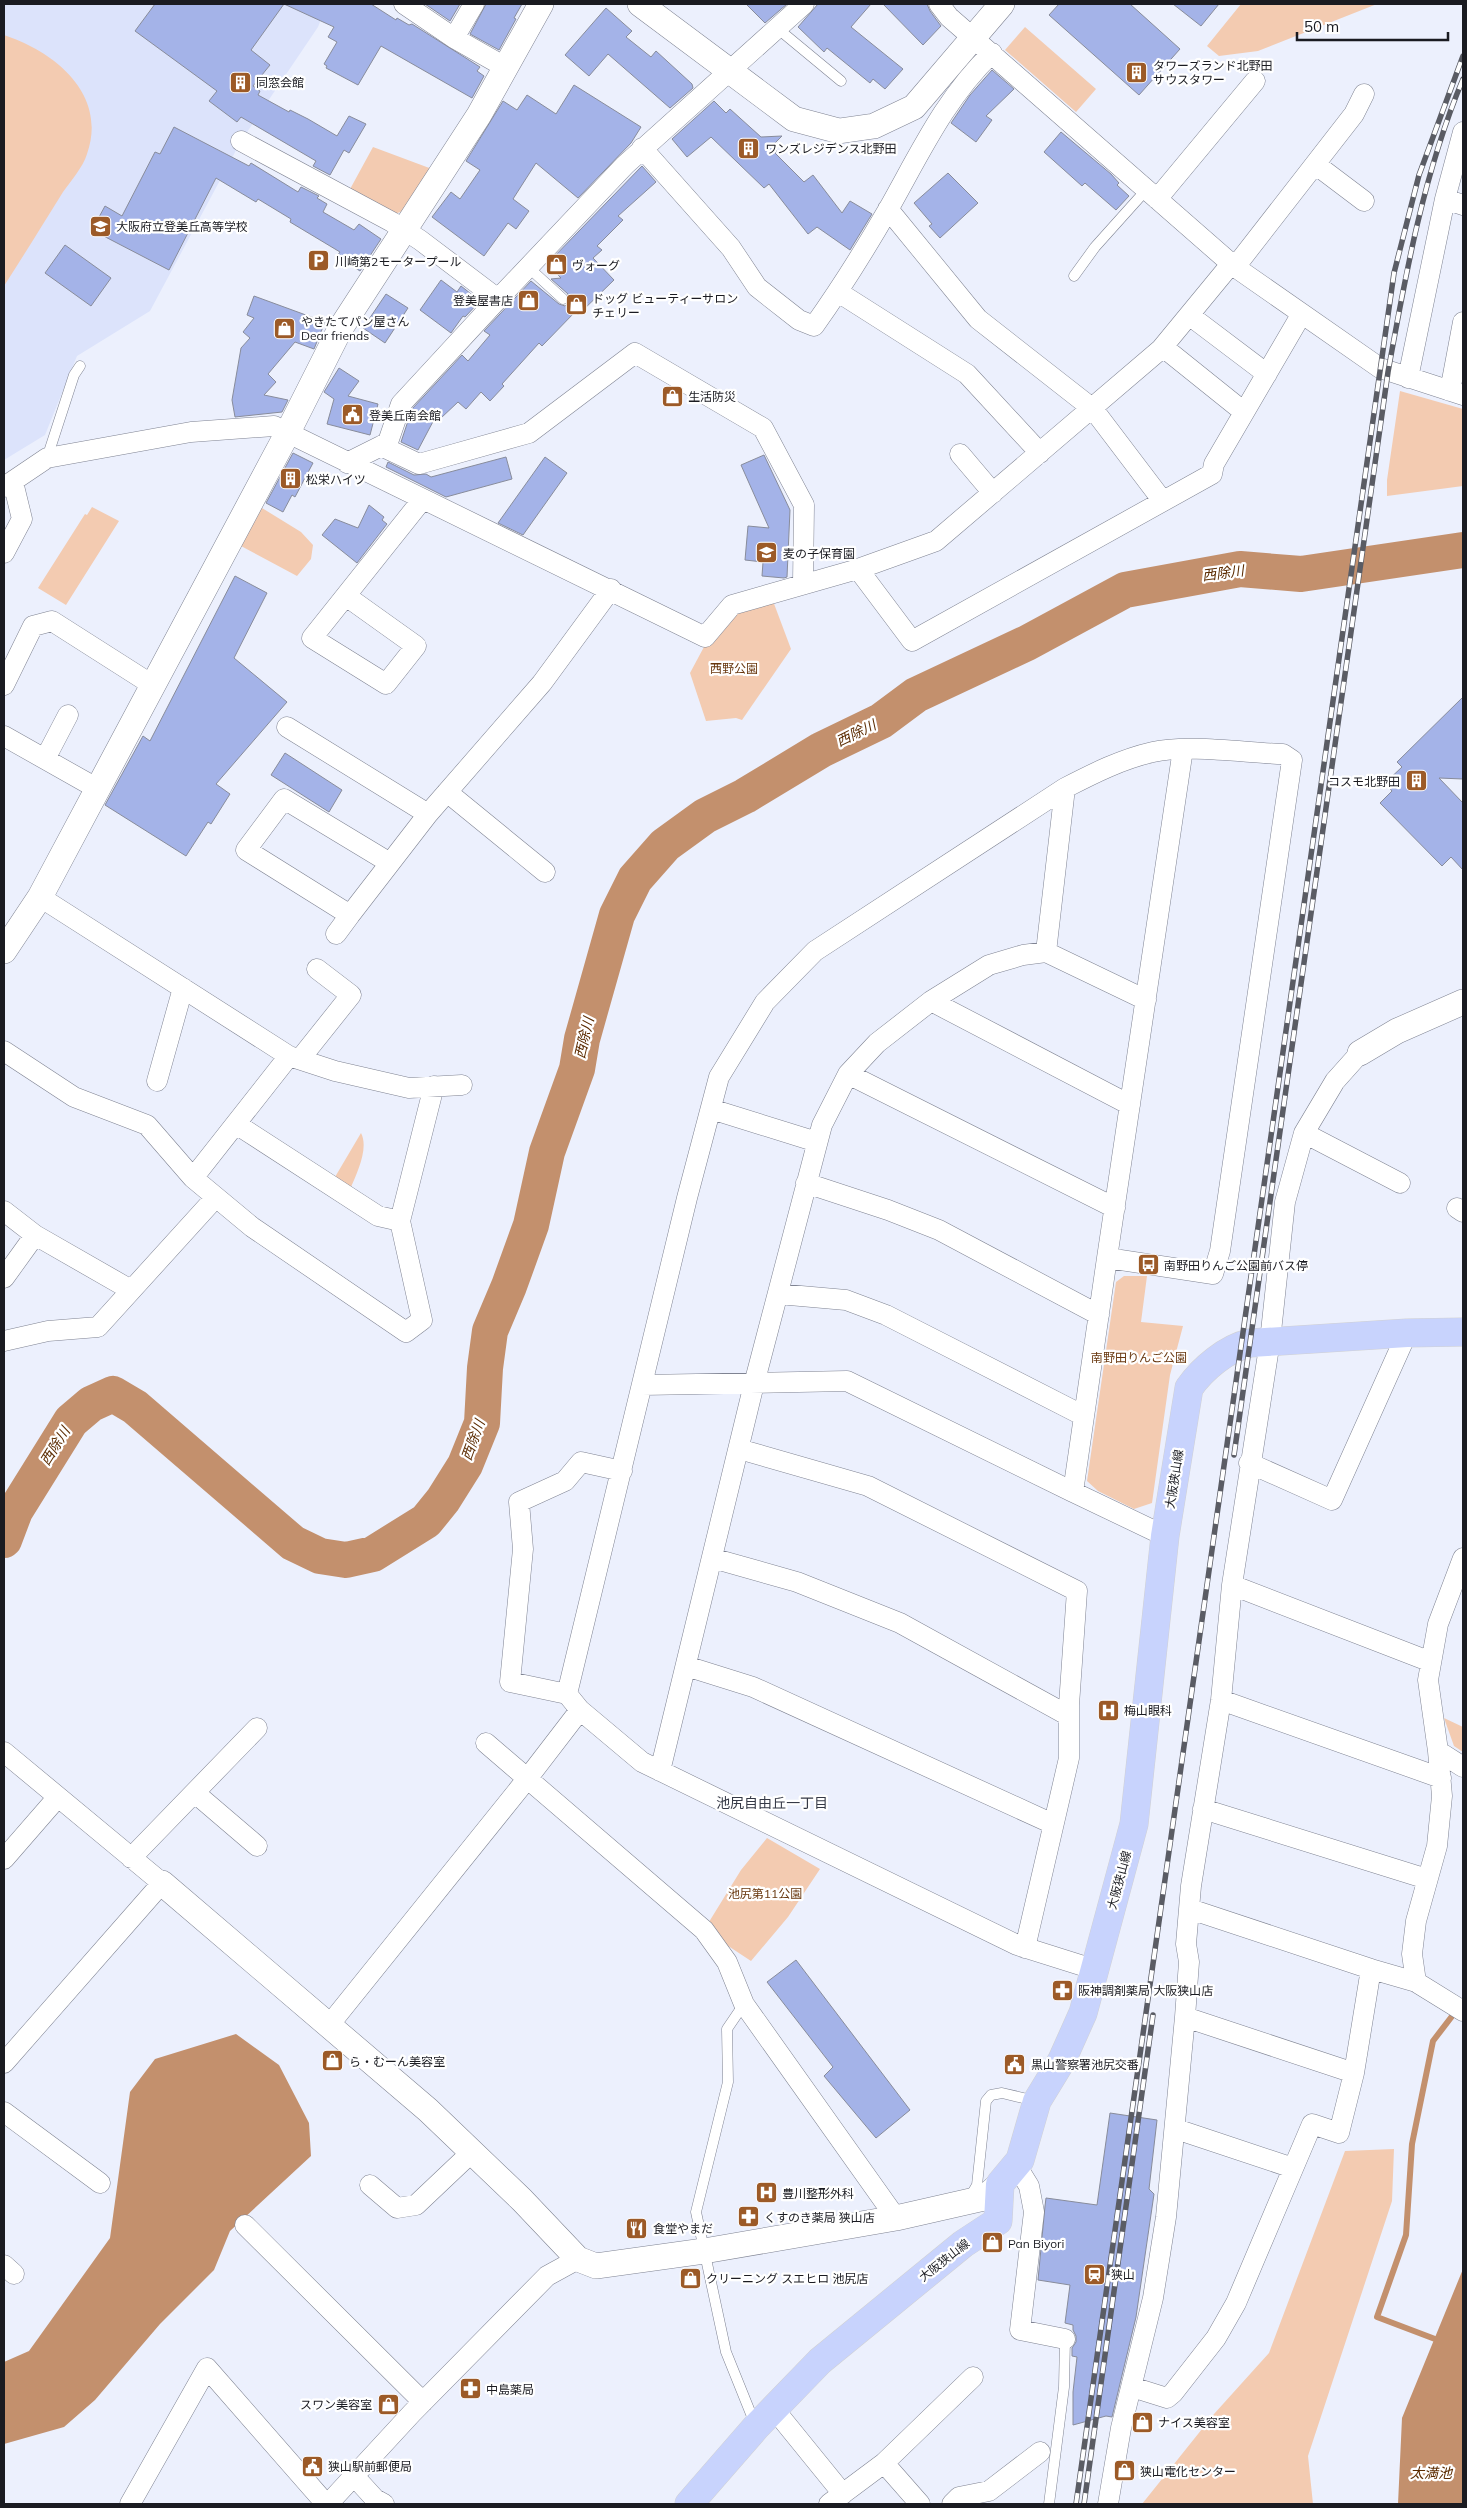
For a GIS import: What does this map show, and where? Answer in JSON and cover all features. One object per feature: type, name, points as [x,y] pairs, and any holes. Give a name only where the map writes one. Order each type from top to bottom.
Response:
[{"type":"main road","name":"大阪狭山線","points":[[689,2504],[765,2418],[820,2361],[962,2244],[998,2221],[1008,2174],[1020,2160],[1037,2101],[1062,2060],[1082,2013],[1134,1824],[1165,1536],[1189,1388],[1200,1373],[1242,1345],[1270,1341],[1407,1333],[1463,1332]]},
{"type":"street","points":[[404,4],[454,38],[505,67]]},
{"type":"street","points":[[454,38],[474,4]]},
{"type":"street","points":[[4,951],[40,897],[154,686],[287,434],[340,329],[479,115],[541,4]]},
{"type":"street","points":[[640,4],[728,72],[794,119],[838,131],[874,126],[914,107],[983,46]]},
{"type":"street","points":[[939,4],[949,17],[1233,266],[1380,368],[1456,393],[1463,322]]},
{"type":"street","points":[[642,148],[731,248],[757,287],[799,320],[814,326],[838,292],[888,210],[983,46],[1002,4]]},
{"type":"street","points":[[347,464],[388,442],[401,404],[528,267],[642,148],[777,28],[794,7]]},
{"type":"street","points":[[1152,194],[1255,81]]},
{"type":"street","points":[[4,553],[22,520],[9,485],[47,458],[191,432],[274,426],[347,464],[611,589],[705,637],[732,605],[858,569],[936,541],[1093,409],[1163,347],[1233,266],[1315,164],[1354,114],[1364,94]]},
{"type":"street","points":[[1408,378],[1454,202],[1463,132]]},
{"type":"street","points":[[241,141],[404,230],[498,300]]},
{"type":"street","points":[[1315,164],[1364,201]]},
{"type":"street","points":[[888,210],[978,319],[1093,409],[1162,500]]},
{"type":"street","points":[[838,292],[968,374],[1040,453]]},
{"type":"street","points":[[1189,315],[1267,374]]},
{"type":"street","points":[[858,569],[912,642],[1162,500],[1212,474],[1214,464],[1301,315]]},
{"type":"street","points":[[1163,347],[1244,412]]},
{"type":"street","points":[[381,446],[419,464],[529,433],[635,353],[763,428],[804,506],[803,584]]},
{"type":"street","points":[[960,454],[993,493]]},
{"type":"street","points":[[346,596],[416,646],[386,684],[312,638],[422,500]]},
{"type":"street","points":[[336,934],[428,814],[542,683],[611,589]]},
{"type":"street","points":[[4,685],[33,626],[52,621],[154,686]]},
{"type":"street","points":[[45,759],[68,715]]},
{"type":"street","points":[[288,727],[428,814]]},
{"type":"street","points":[[4,736],[98,789]]},
{"type":"street","points":[[1073,1492],[1183,749]]},
{"type":"street","points":[[567,1694],[719,1077],[765,1002],[815,951],[1065,788],[1107,766],[1155,751],[1183,749],[1283,754],[1292,760],[1220,1251],[1213,1274],[1107,1258]]},
{"type":"street","points":[[1046,952],[1065,788]]},
{"type":"street","points":[[447,792],[545,872]]},
{"type":"street","points":[[350,915],[246,850],[284,799],[390,863]]},
{"type":"street","points":[[40,897],[295,1058],[335,1071],[409,1088],[462,1085]]},
{"type":"street","points":[[660,1770],[754,1384],[817,1142],[822,1125],[848,1074],[877,1042],[931,1001],[989,966],[1023,955],[1046,952],[1146,1000]]},
{"type":"street","points":[[194,1178],[236,1124],[351,995],[317,969]]},
{"type":"street","points":[[157,1081],[183,988]]},
{"type":"street","points":[[931,1001],[1130,1105]]},
{"type":"street","points":[[1108,2504],[1118,2447],[1153,2298],[1166,2217],[1176,2129],[1185,2017],[1189,1962],[1186,1944],[1190,1909],[1203,1809],[1221,1700],[1232,1585],[1249,1463],[1270,1341],[1286,1202],[1304,1133],[1335,1081],[1360,1053],[1397,1031],[1463,1002]]},
{"type":"street","points":[[4,1052],[74,1097],[147,1125],[194,1178],[252,1227],[406,1332],[422,1320],[400,1221],[434,1086]]},
{"type":"street","points":[[848,1074],[1115,1208]]},
{"type":"street","points":[[711,1109],[817,1142]]},
{"type":"street","points":[[236,1124],[378,1216],[400,1221]]},
{"type":"street","points":[[1304,1133],[1400,1183]]},
{"type":"street","points":[[806,1183],[888,1210],[939,1230],[1099,1315]]},
{"type":"street","points":[[4,1341],[48,1332],[98,1327],[216,1197]]},
{"type":"street","points":[[4,1211],[35,1235],[131,1290]]},
{"type":"street","points":[[4,1278],[35,1235]]},
{"type":"street","points":[[778,1294],[846,1300],[886,1315],[1084,1416]]},
{"type":"street","points":[[1249,1463],[1332,1500],[1407,1333]]},
{"type":"street","points":[[643,1385],[847,1381],[1165,1536]]},
{"type":"street","points":[[739,1449],[868,1486],[1077,1591],[1069,1716],[1069,1758],[1025,1948]]},
{"type":"street","points":[[622,1471],[581,1462],[565,1481],[519,1502],[522,1550],[510,1682],[567,1694],[580,1710],[642,1762],[1025,1948],[1093,1970]]},
{"type":"street","points":[[712,1558],[797,1582],[900,1623],[1069,1716]]},
{"type":"street","points":[[1416,1982],[1412,1954],[1416,1921],[1437,1846],[1442,1796],[1428,1680],[1438,1624],[1463,1558]]},
{"type":"street","points":[[1232,1585],[1431,1662]]},
{"type":"street","points":[[686,1666],[753,1687],[1053,1824]]},
{"type":"street","points":[[1221,1700],[1441,1778]]},
{"type":"street","points":[[330,2024],[527,1780],[580,1710]]},
{"type":"street","points":[[131,1858],[257,1728]]},
{"type":"street","points":[[486,1743],[704,1930],[728,1962],[744,2004],[896,2218]]},
{"type":"street","points":[[1438,1751],[1463,1768]]},
{"type":"street","points":[[4,1752],[330,2024],[428,2110],[522,2200],[578,2259],[596,2266],[704,2251],[896,2218],[984,2198],[1008,2174],[1029,2186],[1034,2212],[1020,2330],[1065,2339]]},
{"type":"street","points":[[195,1793],[257,1846]]},
{"type":"street","points":[[4,1859],[57,1798]]},
{"type":"street","points":[[1203,1809],[1427,1879]]},
{"type":"street","points":[[4,2063],[162,1883]]},
{"type":"street","points":[[1190,1909],[1416,1982],[1463,2011]]},
{"type":"street","points":[[1132,2386],[1167,2398],[1204,2355],[1236,2303],[1312,2124],[1339,2133],[1354,2073],[1371,1969]]},
{"type":"street","points":[[1185,2017],[1354,2073]]},
{"type":"street","points":[[4,2112],[100,2183]]},
{"type":"street","points":[[1176,2129],[1293,2168]]},
{"type":"street","points":[[370,2185],[397,2208],[416,2205],[472,2152]]},
{"type":"street","points":[[245,2225],[423,2402]]},
{"type":"street","points":[[130,2504],[207,2368],[327,2504],[423,2402],[547,2276],[578,2259]]},
{"type":"street","points":[[765,2418],[836,2499],[884,2464],[973,2377]]},
{"type":"street","points":[[952,2504],[960,2497],[989,2491],[1040,2452]]},
{"type":"street","points":[[884,2464],[920,2504]]},
{"type":"street","points":[[354,2476],[375,2499],[384,2504]]},
{"type":"lane","points":[[777,28],[841,81]]},
{"type":"lane","points":[[1074,276],[1095,247],[1152,194]]},
{"type":"lane","points":[[528,267],[563,298]]},
{"type":"lane","points":[[47,458],[74,375],[80,366]]},
{"type":"lane","points":[[744,2004],[727,2029],[728,2082],[696,2212],[726,2352],[765,2418]]},
{"type":"lane","points":[[968,2202],[977,2185],[986,2101],[991,2095],[1002,2093],[1037,2101]]},
{"type":"lane","points":[[1049,2504],[1064,2388],[1065,2339]]},
{"type":"shaded area","name":"大阪府立登美丘高等学校","points":[[4,4],[327,4],[318,27],[241,141],[150,311],[77,356],[45,435],[4,460]]},
{"type":"green space","points":[[1241,4],[1377,4],[1258,51],[1219,56],[1207,46]]},
{"type":"green space","points":[[1025,27],[1096,89],[1076,112],[1005,50]]},
{"type":"green space","points":[[4,35],[41,52],[58,64],[72,78],[83,94],[90,112],[92,132],[83,164],[63,192],[4,286]]},
{"type":"green space","points":[[373,147],[432,169],[403,211],[392,215],[349,191]]},
{"type":"green space","points":[[1400,391],[1463,409],[1463,486],[1387,496],[1387,480]]},
{"type":"green space","points":[[92,507],[119,521],[66,605],[38,588],[85,514],[87,515]]},
{"type":"green space","points":[[262,508],[301,532],[313,545],[311,559],[297,576],[241,546]]},
{"type":"green space","name":"西野公園","points":[[773,601],[791,649],[742,720],[736,718],[706,721],[690,673],[705,645],[736,611]]},
{"type":"green space","points":[[361,1133],[364,1146],[363,1153],[351,1187],[335,1177]]},
{"type":"green space","name":"南野田りんご公園","points":[[1124,1276],[1147,1276],[1141,1322],[1183,1326],[1170,1375],[1152,1503],[1134,1509],[1098,1491],[1087,1481],[1116,1282]]},
{"type":"green space","points":[[1444,1718],[1463,1727],[1463,1752],[1454,1746]]},
{"type":"green space","name":"池尻第11公園","points":[[767,1838],[820,1869],[788,1917],[751,1961],[704,1930],[741,1870]]},
{"type":"green space","points":[[1394,2149],[1392,2201],[1308,2456],[1313,2504],[1142,2504],[1214,2414],[1269,2353],[1345,2151]]},
{"type":"water","points":[[236,2034],[279,2065],[309,2123],[311,2156],[230,2231],[214,2270],[160,2324],[95,2400],[64,2427],[4,2444],[4,2362],[29,2351],[110,2238],[130,2092],[155,2059]]},
{"type":"water","name":"太満池","points":[[1463,2269],[1463,2504],[1398,2504],[1402,2418]]},
{"type":"building","points":[[155,4],[284,4],[251,50],[270,65],[253,86],[260,91],[258,95],[289,112],[290,110],[308,119],[337,136],[349,116],[366,124],[349,153],[344,150],[330,175],[313,166],[316,161],[241,117],[237,122],[209,101],[217,91],[135,31]]},
{"type":"building","points":[[284,4],[371,4],[396,20],[397,18],[409,25],[412,24],[480,67],[477,71],[484,76],[472,98],[381,46],[358,85],[326,68],[327,66],[324,64],[337,42],[328,37],[334,27]]},
{"type":"building","points":[[425,4],[460,4],[450,21]]},
{"type":"building","points":[[486,4],[522,4],[499,50],[470,34]]},
{"type":"building","points":[[746,4],[787,4],[765,23]]},
{"type":"building","points":[[818,4],[871,4],[851,27],[903,69],[885,89],[873,79],[870,83],[827,48],[824,52],[798,27]]},
{"type":"building","points":[[883,4],[927,4],[941,26],[923,45]]},
{"type":"building","name":"タワーズランド北野田 サウスタワー","points":[[1059,4],[1130,4],[1180,49],[1139,95],[1049,15]]},
{"type":"building","points":[[1173,4],[1219,4],[1201,26]]},
{"type":"building","points":[[606,8],[632,31],[626,37],[651,57],[656,51],[692,84],[693,88],[670,108],[608,54],[589,76],[565,55]]},
{"type":"building","points":[[992,70],[1014,89],[986,116],[992,120],[976,142],[951,123],[970,95]]},
{"type":"building","points":[[574,85],[641,127],[631,143],[578,198],[536,163],[513,199],[529,211],[516,229],[508,223],[484,256],[432,217],[451,192],[460,199],[480,170],[466,161],[503,101],[517,110],[527,95],[556,114]]},
{"type":"building","points":[[714,101],[726,113],[730,109],[761,137],[782,136],[772,146],[777,151],[775,153],[804,182],[813,175],[842,213],[850,201],[872,214],[850,250],[817,227],[808,234],[769,184],[764,188],[711,137],[687,157],[672,139]]},
{"type":"building","points":[[174,127],[249,166],[251,163],[298,192],[301,187],[319,196],[317,198],[327,204],[323,212],[354,230],[359,224],[381,239],[360,271],[337,256],[340,252],[290,222],[291,219],[258,199],[256,202],[216,178],[169,270],[92,230],[105,206],[122,216],[155,152],[160,154]]},
{"type":"building","points":[[1061,132],[1111,174],[1119,183],[1117,185],[1129,196],[1116,210],[1085,183],[1082,186],[1044,152]]},
{"type":"building","points":[[642,166],[656,182],[618,216],[623,220],[597,246],[602,250],[593,258],[614,280],[578,315],[575,312],[542,346],[539,343],[502,384],[504,386],[490,401],[481,392],[466,409],[458,402],[441,418],[437,414],[418,450],[401,442],[412,409],[462,355],[468,361],[490,335],[484,331],[531,281],[559,304],[565,306],[568,303],[568,294],[551,279],[561,278],[547,264]]},
{"type":"building","points":[[948,173],[978,203],[940,238],[929,226],[932,224],[914,203]]},
{"type":"building","points":[[65,245],[111,278],[91,306],[45,273]]},
{"type":"building","points":[[441,280],[457,292],[461,286],[480,301],[465,317],[463,316],[451,333],[420,310]]},
{"type":"building","points":[[386,294],[408,308],[385,343],[363,328]]},
{"type":"building","points":[[254,296],[325,322],[314,349],[295,342],[268,374],[276,382],[264,395],[288,400],[282,412],[235,417],[232,400],[241,348],[250,338],[243,332],[254,318],[247,315]]},
{"type":"building","name":"登美丘南会館","points":[[339,368],[359,381],[348,396],[378,404],[370,435],[327,424],[334,399],[324,392]]},
{"type":"building","name":"松栄ハイツ","points":[[293,453],[313,463],[295,497],[292,495],[283,512],[266,503]]},
{"type":"building","points":[[764,455],[790,510],[787,577],[784,578],[762,576],[763,562],[745,560],[748,526],[769,528],[741,465]]},
{"type":"building","points":[[506,457],[512,479],[446,497],[386,467],[388,462],[414,475],[426,474],[431,477]]},
{"type":"building","points":[[545,457],[567,473],[523,535],[498,523]]},
{"type":"building","points":[[369,505],[384,517],[382,520],[387,524],[357,563],[322,535],[335,519],[358,528]]},
{"type":"building","points":[[235,576],[267,593],[234,658],[287,702],[216,784],[230,794],[211,824],[208,822],[186,856],[105,805],[143,736],[150,741]]},
{"type":"building","name":"コスモ北野田","points":[[1463,697],[1463,779],[1439,778],[1463,803],[1463,870],[1451,857],[1442,866],[1380,803],[1392,791],[1385,783],[1402,767],[1397,762]]},
{"type":"building","points":[[285,753],[342,790],[329,812],[271,775]]},
{"type":"building","points":[[796,1960],[910,2110],[876,2138],[824,2076],[833,2067],[767,1982]]},
{"type":"building","points":[[1110,2113],[1157,2120],[1149,2189],[1154,2194],[1136,2317],[1112,2417],[1106,2416],[1073,2425],[1073,2392],[1077,2357],[1072,2356],[1072,2348],[1076,2342],[1076,2336],[1073,2325],[1065,2323],[1070,2285],[1038,2280],[1045,2206],[1046,2198],[1097,2205]]},
{"type":"waterway","name":"西除川","points":[[4,1540],[15,1511],[71,1421],[91,1404],[113,1394],[135,1407],[293,1543],[320,1556],[346,1560],[373,1554],[426,1521],[443,1500],[465,1465],[482,1423],[485,1368],[490,1331],[531,1225],[547,1152],[577,1069],[582,1039],[617,915],[635,879],[665,845],[705,816],[745,796],[821,750],[881,721],[916,695],[1027,643],[1125,590],[1240,569],[1301,574],[1463,550]]},
{"type":"waterway","points":[[1435,2339],[1377,2317],[1406,2235],[1412,2144],[1433,2041],[1456,2011]]},
{"type":"railway","points":[[1076,2504],[1394,273],[1419,175],[1463,56]]},
{"type":"railway","points":[[1234,1455],[1388,372],[1409,260],[1427,186],[1449,114],[1463,79]]},
{"type":"railway","points":[[1084,2504],[1153,2015]]},
{"type":"place","name":"タワーズランド北野田 サウスタワー","points":[[1137,72]]},
{"type":"place","name":"同窓会館","points":[[240,82]]},
{"type":"place","name":"ワンズレジデンス北野田","points":[[749,148]]},
{"type":"place","name":"大阪府立登美丘高等学校","points":[[100,226]]},
{"type":"place","name":"川崎第2モータープール","points":[[319,261]]},
{"type":"place","name":"ヴォーグ","points":[[556,265]]},
{"type":"place","name":"登美屋書店","points":[[529,300]]},
{"type":"place","name":"ドッグ ビューティーサロン チェリー","points":[[576,305]]},
{"type":"place","name":"やきたてパン屋さん Dear friends","points":[[285,328]]},
{"type":"place","name":"生活防災","points":[[672,396]]},
{"type":"place","name":"登美丘南会館","points":[[353,415]]},
{"type":"place","name":"松栄ハイツ","points":[[290,479]]},
{"type":"place","name":"麦の子保育園","points":[[767,553]]},
{"type":"place","name":"コスモ北野田","points":[[1416,781]]},
{"type":"place","name":"南野田りんご公園前バス停","points":[[1148,1265]]},
{"type":"place","name":"梅山眼科","points":[[1108,1710]]},
{"type":"place","name":"阪神調剤薬局 大阪狭山店","points":[[1062,1990]]},
{"type":"place","name":"ら・むーん美容室","points":[[333,2061]]},
{"type":"place","name":"黒山警察署池尻交番","points":[[1015,2064]]},
{"type":"place","name":"豊川整形外科","points":[[766,2193]]},
{"type":"place","name":"くすのき薬局 狭山店","points":[[748,2217]]},
{"type":"place","name":"食堂やまだ","points":[[637,2228]]},
{"type":"place","name":"Pan Biyori","points":[[992,2243]]},
{"type":"place","name":"狭山","points":[[1095,2274]]},
{"type":"place","name":"クリーニング スエヒロ 池尻店","points":[[690,2278]]},
{"type":"place","name":"中島薬局","points":[[470,2389]]},
{"type":"place","name":"スワン美容室","points":[[388,2404]]},
{"type":"place","name":"ナイス美容室","points":[[1142,2422]]},
{"type":"place","name":"狭山駅前郵便局","points":[[312,2466]]},
{"type":"place","name":"狭山電化センター","points":[[1124,2471]]},
{"type":"district","name":"池尻自由丘一丁目","points":[[772,1803]]}]
